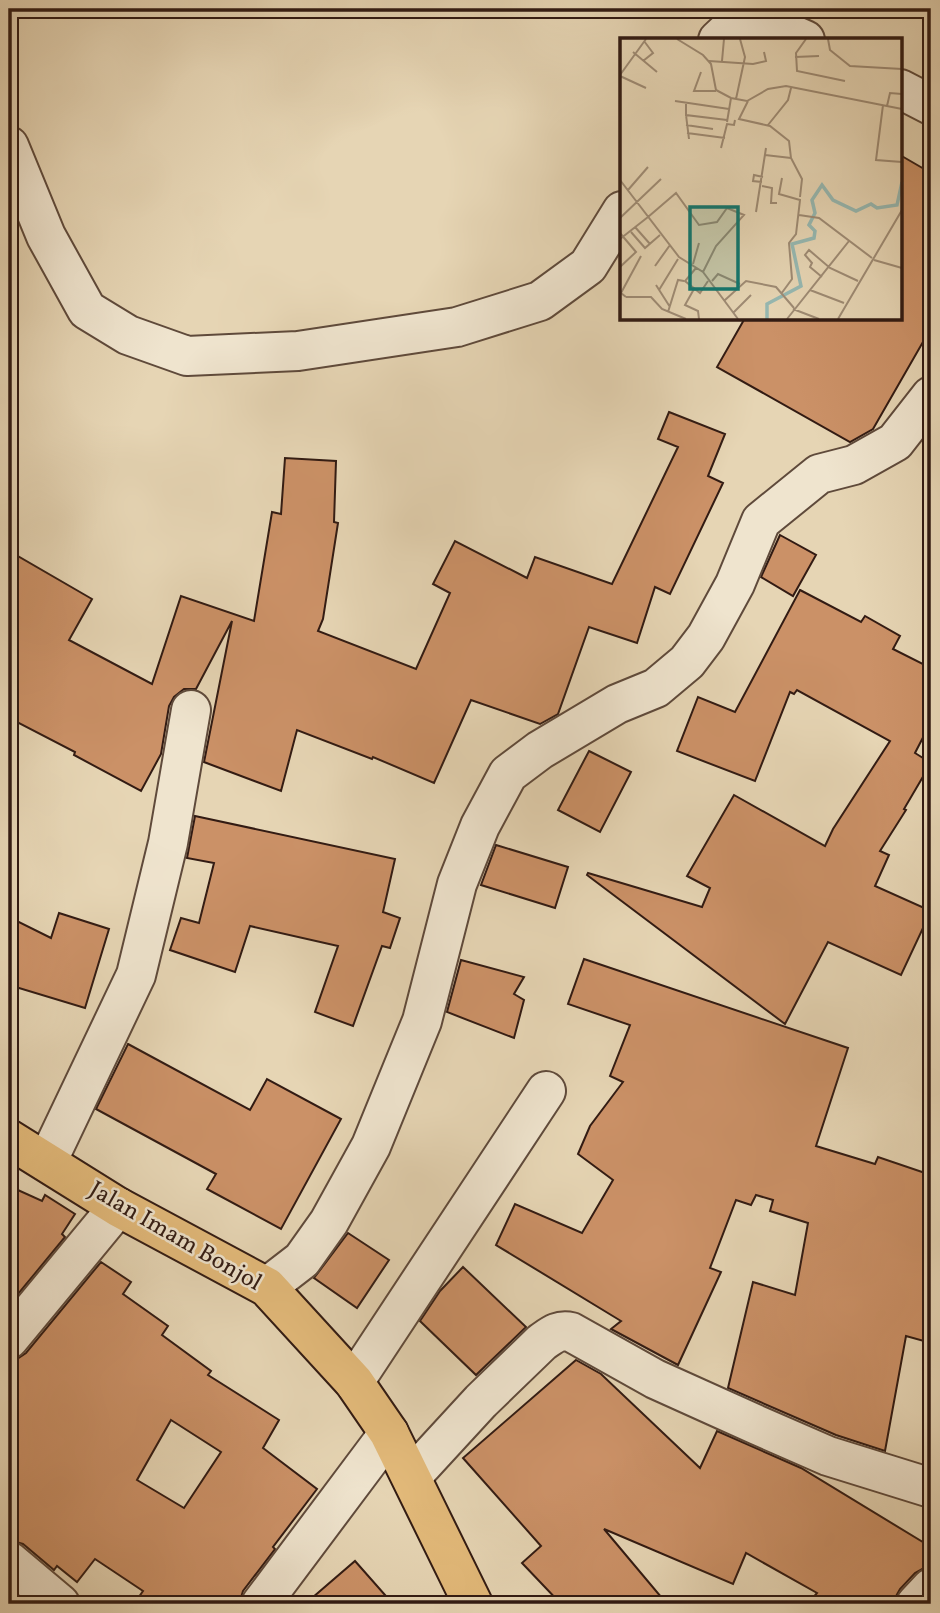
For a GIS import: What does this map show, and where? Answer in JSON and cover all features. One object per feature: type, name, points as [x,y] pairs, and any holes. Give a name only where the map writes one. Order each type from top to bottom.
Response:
[{"type":"highway","name":"Jalan Imam Bonjol","points":[[9,1139],[118,1207],[267,1287],[354,1382],[389,1433],[473,1604]]},
{"type":"street","points":[[720,38],[733,26],[766,23],[800,38]]},
{"type":"street","points":[[902,90],[931,105]]},
{"type":"street","points":[[9,146],[46,236],[87,310],[128,335],[187,356],[298,351],[457,327],[540,300],[588,266],[620,213]]},
{"type":"street","points":[[267,1287],[302,1260],[330,1222],[371,1146],[422,1021],[457,884],[480,826],[508,774],[540,750],[617,704],[656,688],[687,662],[706,637],[735,584],[761,521],[819,474],[854,465],[895,442],[931,396]]},
{"type":"street","points":[[47,1162],[136,975],[168,843],[191,710]]},
{"type":"street","points":[[354,1382],[547,1091]]},
{"type":"street","points":[[9,1339],[118,1207]]},
{"type":"street","points":[[412,1476],[481,1401],[542,1342],[553,1333],[564,1330],[655,1379],[804,1446],[931,1488]]},
{"type":"street","points":[[261,1604],[389,1433]]},
{"type":"street","points":[[9,1561],[60,1604]]},
{"type":"street","points":[[916,1604],[931,1588]]},
{"type":"building","points":[[902,156],[931,173],[931,328],[873,429],[850,442],[717,367],[744,320],[902,320]]},
{"type":"building","points":[[669,412],[725,434],[708,476],[723,483],[670,594],[655,587],[637,643],[589,627],[558,714],[540,724],[471,700],[434,783],[373,757],[372,759],[297,730],[281,791],[204,762],[232,621],[196,689],[184,689],[174,697],[169,706],[161,754],[141,791],[74,755],[75,752],[9,718],[9,551],[92,599],[69,640],[152,684],[181,596],[254,621],[272,512],[281,514],[285,458],[336,461],[334,522],[338,523],[323,619],[318,631],[416,669],[450,593],[433,584],[455,541],[527,578],[535,557],[612,584],[678,447],[658,439]]},
{"type":"building","points":[[780,535],[816,555],[793,596],[761,577]]},
{"type":"building","points":[[800,590],[861,622],[865,616],[900,636],[893,649],[931,668],[931,722],[915,753],[931,763],[880,851],[889,855],[875,886],[931,911],[901,975],[828,942],[785,1024],[587,875],[588,873],[702,907],[710,888],[687,876],[734,795],[825,846],[833,829],[890,741],[797,690],[794,694],[790,692],[755,781],[677,751],[698,697],[735,712]]},
{"type":"building","points":[[589,751],[631,772],[600,832],[558,810]]},
{"type":"building","points":[[195,816],[395,859],[383,912],[400,918],[390,948],[382,946],[353,1026],[315,1012],[338,946],[250,926],[235,972],[170,950],[181,918],[199,923],[214,863],[187,858]]},
{"type":"building","points":[[496,845],[568,867],[555,908],[481,885]]},
{"type":"building","points":[[59,913],[109,929],[85,1008],[9,985],[9,917],[51,938]]},
{"type":"building","points":[[584,959],[848,1048],[816,1146],[875,1164],[878,1157],[931,1175],[931,1343],[906,1336],[885,1451],[836,1435],[728,1388],[753,1282],[795,1295],[808,1223],[770,1211],[773,1200],[756,1195],[751,1205],[736,1200],[710,1268],[721,1272],[678,1365],[611,1329],[621,1321],[496,1245],[515,1204],[582,1233],[613,1180],[578,1154],[590,1126],[623,1082],[610,1076],[630,1025],[568,1004]]},
{"type":"building","points":[[461,960],[524,977],[514,994],[524,1000],[514,1038],[447,1012]]},
{"type":"building","points":[[128,1044],[250,1110],[267,1079],[341,1119],[281,1229],[207,1189],[216,1174],[96,1109]]},
{"type":"building","points":[[9,1186],[42,1201],[45,1195],[75,1214],[62,1234],[65,1237],[9,1305]]},
{"type":"building","points":[[348,1233],[389,1260],[357,1308],[314,1278]]},
{"type":"building","points":[[101,1262],[131,1282],[123,1294],[168,1326],[162,1335],[211,1371],[208,1375],[279,1420],[263,1448],[317,1489],[243,1591],[239,1604],[134,1604],[143,1591],[95,1559],[77,1582],[57,1566],[54,1570],[23,1544],[9,1540],[9,1360],[17,1359],[26,1353]],"holes":[[[171,1420],[221,1452],[184,1508],[137,1480]]]},
{"type":"building","points":[[463,1267],[526,1327],[476,1375],[420,1321],[440,1291]]},
{"type":"building","points":[[576,1360],[601,1374],[700,1468],[717,1431],[801,1468],[931,1547],[931,1559],[926,1567],[915,1573],[900,1589],[895,1604],[808,1604],[817,1593],[746,1553],[733,1584],[604,1529],[667,1604],[561,1604],[522,1563],[541,1546],[463,1458]]},
{"type":"building","points":[[355,1561],[393,1604],[305,1604]]},
{"type":"building","points":[[9,1589],[26,1604],[9,1604]]}]
